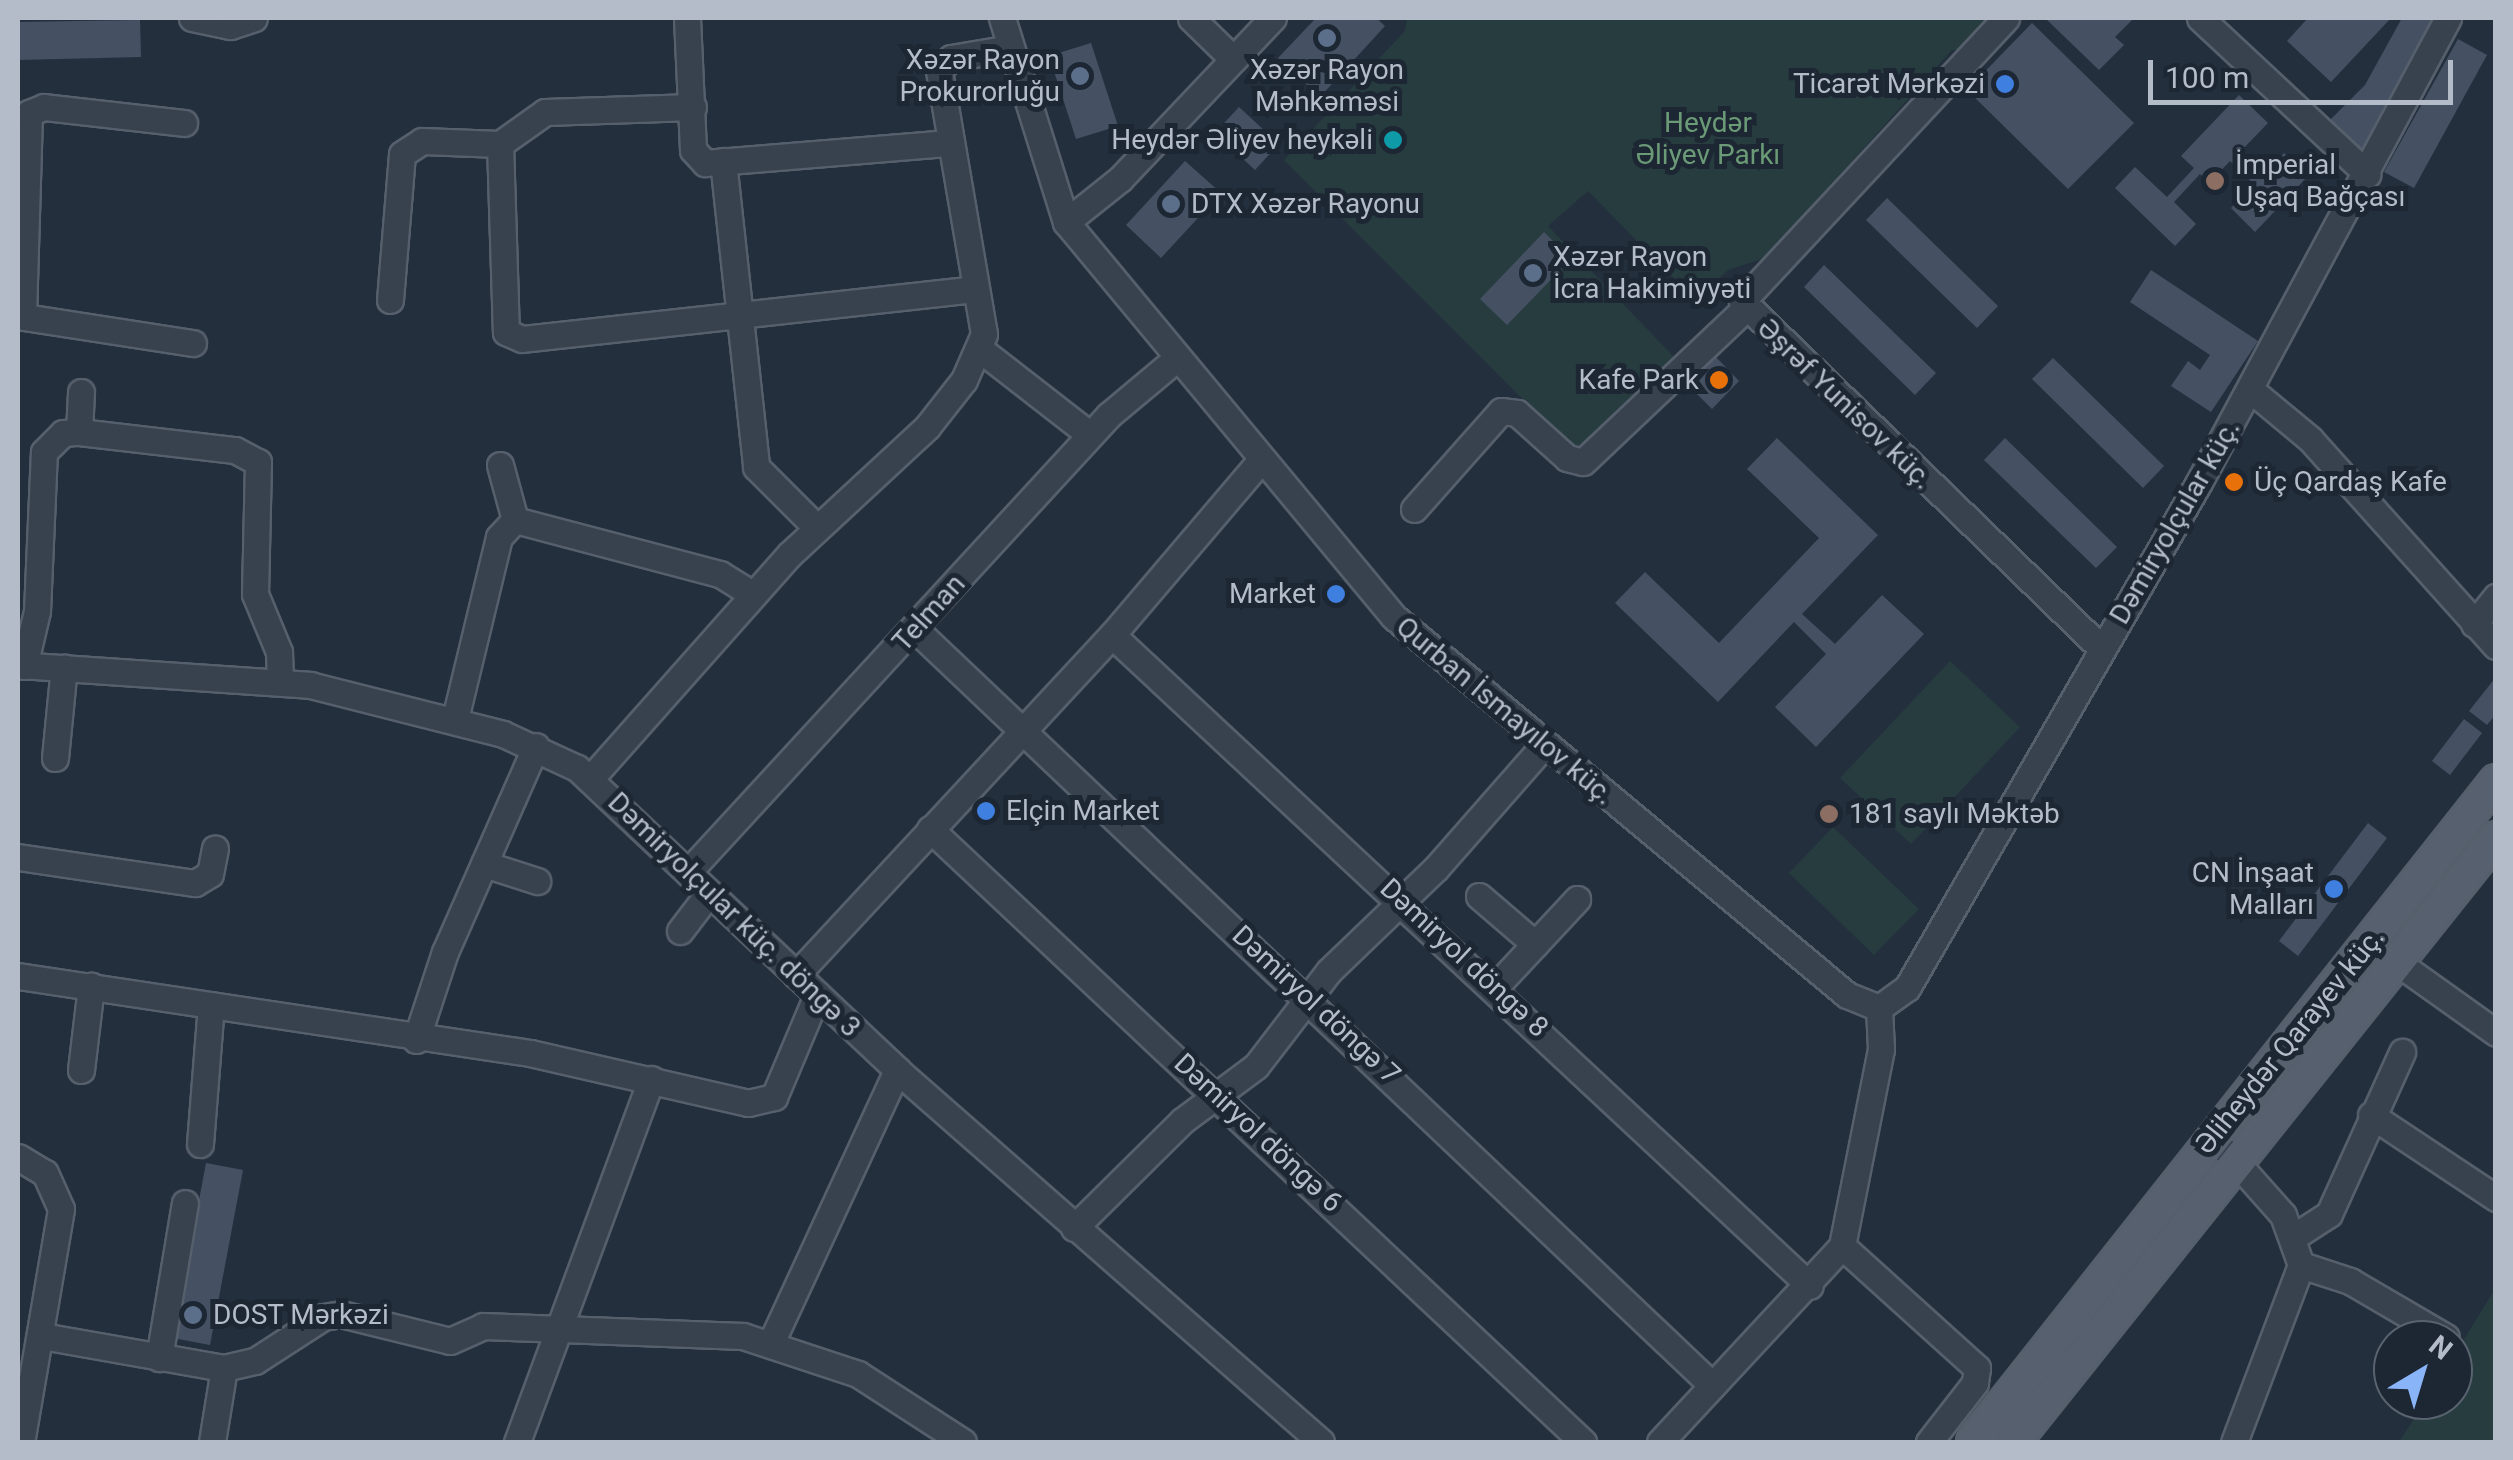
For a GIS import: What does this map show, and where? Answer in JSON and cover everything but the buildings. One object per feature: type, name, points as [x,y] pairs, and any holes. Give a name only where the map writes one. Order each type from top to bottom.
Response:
[{"type":"main road","name":"Əliheydər Qarayev küç.","points":[[2014,1442],[2363,950],[2496,781]]},
{"type":"main road","name":"Əliheydər Qarayev küç.","points":[[2083,1301],[2393,968],[2496,838]]},
{"type":"main road","points":[[2363,950],[2367,974],[2393,968]]},
{"type":"main road","points":[[1973,1442],[2083,1301]]},
{"type":"main road","points":[[2014,1442],[2083,1301]]},
{"type":"street","points":[[192,18],[230,26],[254,18]]},
{"type":"street","points":[[687,18],[693,150],[705,162],[946,143]]},
{"type":"street","name":"Qurban İsmayılov küç.","points":[[1002,18],[1066,222],[1259,462],[1416,640],[1847,994],[1879,1008]]},
{"type":"street","points":[[1191,18],[1233,59]]},
{"type":"street","points":[[1066,222],[1105,194],[1273,18]]},
{"type":"street","name":"Əşrəf Yunisov küç.","points":[[2006,18],[1751,285],[1746,309],[2102,649]]},
{"type":"street","points":[[2200,18],[2367,174]]},
{"type":"street","name":"Dəmiryolçular küç.","points":[[1879,1008],[1907,988],[2102,649],[2250,390],[2448,18]]},
{"type":"street","points":[[591,778],[752,595],[817,528],[927,428],[981,350],[946,143],[941,64],[1010,48]]},
{"type":"street","points":[[184,123],[44,107],[29,113],[20,316],[193,343]]},
{"type":"street","points":[[390,300],[402,154],[422,141],[500,144],[545,112],[692,108]]},
{"type":"street","points":[[500,144],[504,325],[513,338],[973,288]]},
{"type":"street","points":[[722,161],[761,479],[817,528]]},
{"type":"street","points":[[1414,509],[1501,411],[1518,412],[1566,458],[1583,462],[1746,309]]},
{"type":"street","points":[[981,350],[1090,435]]},
{"type":"street","name":"Telman","points":[[688,872],[1090,435],[1176,359]]},
{"type":"street","points":[[2250,390],[2310,439],[2496,646]]},
{"type":"street","points":[[79,432],[81,392]]},
{"type":"street","points":[[21,666],[37,611],[44,452],[63,432],[79,432],[235,450],[258,462],[255,594],[279,652],[280,681]]},
{"type":"street","points":[[796,975],[1112,635],[1259,462]]},
{"type":"street","points":[[500,465],[515,520]]},
{"type":"street","points":[[515,520],[720,574],[752,595]]},
{"type":"street","points":[[455,719],[499,537],[515,520]]},
{"type":"street","points":[[2474,624],[2496,597]]},
{"type":"street","name":"Dəmiryol döngə 7","points":[[916,628],[1310,998],[1712,1384]]},
{"type":"street","name":"Dəmiryol döngə 8","points":[[1112,635],[1496,986],[1810,1286]]},
{"type":"street","name":"Dəmiryolçular küç. döngə 3","points":[[21,666],[280,681],[455,719],[536,746],[591,778],[897,1070],[1321,1442]]},
{"type":"street","points":[[56,758],[64,667]]},
{"type":"street","points":[[416,1040],[484,864],[536,746]]},
{"type":"street","points":[[1074,1228],[1182,1120],[1220,1096],[1256,1066],[1310,998],[1543,746]]},
{"type":"street","name":"Dəmiryol döngə 6","points":[[930,829],[1220,1096],[1583,1442]]},
{"type":"street","points":[[18,857],[194,883],[210,874],[215,848]]},
{"type":"street","points":[[484,864],[538,881]]},
{"type":"street","points":[[680,932],[709,892]]},
{"type":"street","points":[[1479,896],[1534,944]]},
{"type":"street","points":[[1496,986],[1577,899]]},
{"type":"street","points":[[2393,968],[2496,1033]]},
{"type":"street","points":[[18,976],[651,1079],[748,1102],[774,1096],[817,995]]},
{"type":"street","points":[[81,1070],[91,986]]},
{"type":"street","points":[[200,1144],[211,1005]]},
{"type":"street","points":[[1660,1442],[1810,1286],[1842,1246],[1881,1049],[1879,1008]]},
{"type":"street","points":[[2296,1236],[2329,1214],[2402,1052]]},
{"type":"street","points":[[771,1343],[897,1070]]},
{"type":"street","points":[[517,1442],[651,1079]]},
{"type":"street","points":[[2372,1115],[2496,1198]]},
{"type":"street","name":"Əliheydər Qarayev küç.","points":[[2224,1150],[2296,1236],[2302,1264]]},
{"type":"street","points":[[18,1157],[45,1174],[62,1209],[21,1442]]},
{"type":"street","points":[[159,1358],[185,1202]]},
{"type":"street","points":[[1842,1246],[1977,1368],[1975,1383],[1929,1442]]},
{"type":"street","points":[[2234,1442],[2302,1264],[2350,1281],[2417,1320]]},
{"type":"street","points":[[42,1336],[224,1368],[255,1360],[323,1317],[341,1314],[450,1341],[483,1326],[558,1333],[702,1331],[771,1343],[893,1392],[963,1442]]},
{"type":"street","points":[[212,1442],[224,1368]]},
{"type":"green space","name":"Heydər Əliyev Parkı","points":[[1407,18],[1993,18],[1962,50],[1952,50],[1765,258],[1728,270],[1696,301],[1588,191],[1548,226],[1677,360],[1578,455],[1284,160],[1405,31]]},
{"type":"green space","points":[[1950,661],[2020,727],[1911,844],[1840,778]]},
{"type":"green space","points":[[1833,827],[1919,909],[1874,955],[1789,873]]},
{"type":"green space","points":[[2495,1289],[2495,1442],[2399,1442],[2413,1420],[2473,1420],[2473,1325]]},
{"type":"place","name":"Xəzər Rayon Məhkəməsi","points":[[1327,38]]},
{"type":"place","name":"Xəzər Rayon Prokurorluğu","points":[[1080,76]]},
{"type":"place","name":"Ticarət Mərkəzi","points":[[2005,84]]},
{"type":"place","name":"Heydər Əliyev heykəli","points":[[1393,140]]},
{"type":"place","name":"İmperial Uşaq Bağçası","points":[[2215,181]]},
{"type":"place","name":"DTX Xəzər Rayonu","points":[[1171,204]]},
{"type":"place","name":"Xəzər Rayon İcra Hakimiyyəti","points":[[1533,273]]},
{"type":"place","name":"Kafe Park","points":[[1719,380]]},
{"type":"place","name":"Üç Qardaş Kafe","points":[[2234,482]]},
{"type":"place","name":"Market","points":[[1336,594]]},
{"type":"place","name":"Elçin Market","points":[[986,811]]},
{"type":"place","name":"181 saylı Məktəb","points":[[1829,814]]},
{"type":"place","name":"CN İnşaat Malları","points":[[2334,889]]},
{"type":"place","name":"DOST Mərkəzi","points":[[193,1315]]}]
